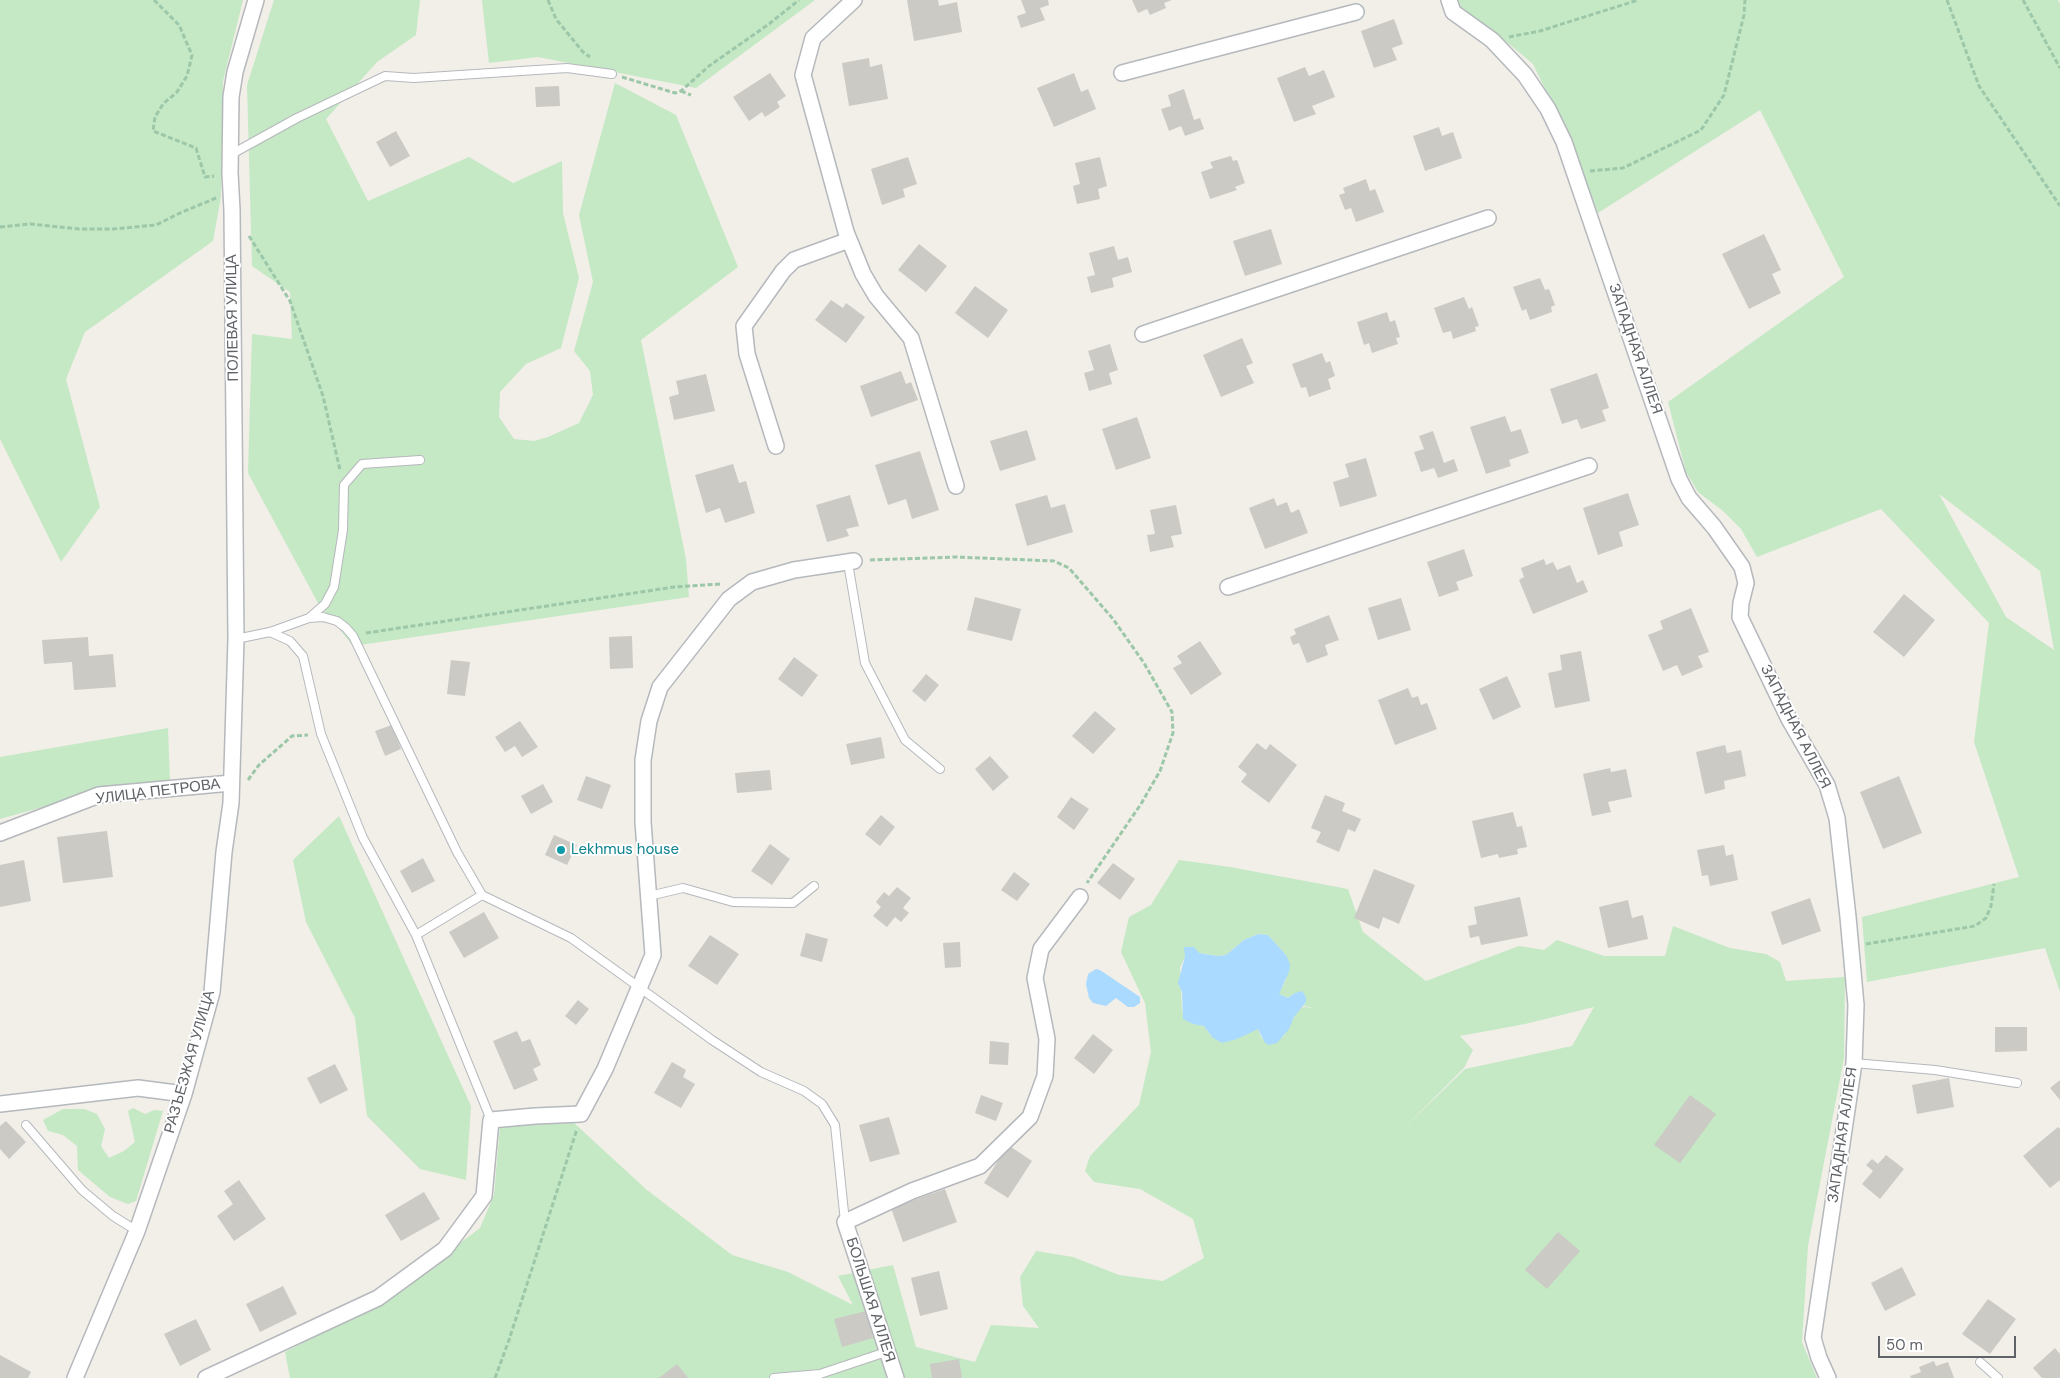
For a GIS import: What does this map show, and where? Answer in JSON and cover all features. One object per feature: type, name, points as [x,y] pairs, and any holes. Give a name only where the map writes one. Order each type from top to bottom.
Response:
[{"type":"street","name":"ПОЛЕВАЯ УЛИЦА","points":[[236,639],[232,210],[230,191],[231,97],[235,72],[256,0]]},
{"type":"street","points":[[854,0],[813,38],[803,75],[849,240],[863,274],[876,296],[911,338],[956,486]]},
{"type":"street","name":"ЗАПАДНАЯ АЛЛЕЯ","points":[[1449,0],[1453,12],[1492,40],[1524,75],[1548,109],[1564,142],[1679,479],[1689,498],[1714,527],[1742,567],[1746,584],[1741,603],[1740,617],[1790,719],[1827,785],[1837,818],[1856,1005],[1854,1063],[1813,1338],[1828,1378]]},
{"type":"street","points":[[1122,73],[1356,12]]},
{"type":"street","points":[[1143,334],[1488,218]]},
{"type":"street","points":[[776,446],[747,354],[744,326],[783,271],[794,260],[849,240]]},
{"type":"street","points":[[1228,587],[1589,466]]},
{"type":"street","points":[[206,1378],[378,1298],[445,1249],[484,1196],[491,1120],[582,1114],[605,1069],[653,954],[643,822],[643,760],[649,721],[660,686],[729,599],[752,582],[794,570],[851,562]]},
{"type":"street","name":"РАЗЪЕЗЖАЯ УЛИЦА","points":[[75,1378],[137,1231],[184,1094],[212,992],[224,852],[231,802],[236,639]]},
{"type":"street","name":"УЛИЦА ПЕТРОВА","points":[[0,832],[99,796],[231,783]]},
{"type":"street","points":[[845,1222],[912,1191],[980,1166],[1030,1118],[1045,1076],[1047,1039],[1035,978],[1041,949],[1080,897]]},
{"type":"street","points":[[0,1104],[138,1088],[184,1094]]},
{"type":"street","name":"БОЛЬШАЯ АЛЛЕЯ","points":[[845,1222],[896,1378]]},
{"type":"lane","points":[[230,155],[297,118],[386,76],[414,78],[567,68],[612,74]]},
{"type":"lane","points":[[309,618],[325,604],[334,587],[343,530],[344,485],[362,464],[420,460]]},
{"type":"lane","points":[[851,562],[865,663],[905,740],[940,769]]},
{"type":"lane","points":[[236,639],[270,632],[309,618],[322,617],[337,621],[346,628],[353,636],[457,852],[482,895],[571,938],[712,1040],[761,1072],[804,1091],[822,1104],[835,1125],[845,1222]]},
{"type":"lane","points":[[270,632],[290,641],[302,656],[321,734],[363,838],[416,934],[491,1120]]},
{"type":"lane","points":[[649,896],[683,888],[733,902],[793,903],[814,886]]},
{"type":"lane","points":[[416,934],[482,895]]},
{"type":"lane","points":[[1854,1063],[1934,1070],[2017,1083]]},
{"type":"lane","points":[[26,1126],[82,1190],[113,1216],[137,1231]]},
{"type":"lane","points":[[774,1378],[820,1374],[886,1352]]},
{"type":"lane","points":[[1980,1362],[1998,1378]]},
{"type":"path","points":[[154,0],[179,25],[192,55],[187,76],[177,92],[163,104],[155,117],[154,131],[196,148],[205,177],[230,173]]},
{"type":"path","points":[[548,0],[556,19],[583,52],[612,74],[674,93],[681,91],[709,66],[769,24],[799,0]]},
{"type":"path","points":[[1492,40],[1540,31],[1638,0]]},
{"type":"path","points":[[1573,172],[1622,168],[1700,130],[1724,96],[1744,15],[1745,0]]},
{"type":"path","points":[[1948,0],[1979,86],[2060,206]]},
{"type":"path","points":[[2023,0],[2060,68]]},
{"type":"path","points":[[681,91],[691,95]]},
{"type":"path","points":[[0,227],[31,224],[79,229],[113,229],[156,225],[230,191]]},
{"type":"path","points":[[248,235],[290,301],[323,396],[344,485]]},
{"type":"path","points":[[851,562],[956,557],[1054,561],[1069,568],[1113,619],[1144,663],[1172,712],[1173,733],[1160,771],[1141,804],[1089,877],[1080,897]]},
{"type":"path","points":[[353,636],[674,587],[723,584]]},
{"type":"path","points":[[231,802],[260,765],[292,736],[321,734]]},
{"type":"path","points":[[1851,946],[1975,926],[1986,918],[1991,906],[1994,884]]},
{"type":"path","points":[[495,1378],[582,1114]]},
{"type":"green space","points":[[0,0],[243,0],[223,81],[221,197],[213,241],[85,332],[66,379],[100,507],[61,562],[0,439]]},
{"type":"green space","points":[[274,0],[420,0],[416,35],[377,62],[326,119],[368,201],[469,157],[513,183],[562,161],[563,213],[579,278],[561,348],[526,364],[500,392],[499,417],[514,439],[534,441],[579,423],[593,395],[590,371],[574,351],[593,282],[579,215],[615,83],[676,115],[738,267],[641,340],[686,559],[689,597],[353,646],[318,603],[248,473],[252,334],[292,339],[290,292],[252,266],[247,85]]},
{"type":"green space","points":[[482,0],[815,0],[696,88],[538,57],[489,63]]},
{"type":"green space","points":[[1454,0],[2058,0],[2060,4],[2060,992],[2045,948],[1867,982],[1862,917],[2019,877],[1974,742],[1989,623],[1881,509],[1757,557],[1741,529],[1723,511],[1698,492],[1686,472],[1668,402],[1844,277],[1760,110],[1598,213],[1571,143],[1533,64],[1496,33],[1456,6]],"holes":[[[1939,494],[2040,571],[2054,650],[2006,617]]]},
{"type":"green space","points":[[168,728],[170,781],[114,787],[0,819],[0,757]]},
{"type":"green space","points":[[339,816],[471,1106],[466,1180],[420,1169],[367,1116],[355,1018],[306,922],[293,860]]},
{"type":"green space","points":[[1179,860],[1230,867],[1348,889],[1363,932],[1426,981],[1519,946],[1544,950],[1557,940],[1604,956],[1665,956],[1673,926],[1730,948],[1766,954],[1780,962],[1786,981],[1845,977],[1844,1058],[1808,1246],[1802,1342],[1817,1378],[290,1378],[285,1352],[381,1303],[480,1228],[494,1195],[500,1126],[574,1123],[647,1190],[732,1255],[788,1272],[853,1305],[838,1276],[893,1265],[916,1347],[975,1362],[991,1325],[1039,1328],[1023,1306],[1020,1277],[1036,1251],[1073,1257],[1119,1275],[1163,1281],[1204,1258],[1193,1219],[1140,1189],[1094,1182],[1085,1171],[1090,1156],[1139,1105],[1151,1052],[1145,1003],[1121,952],[1129,917],[1151,905]],"holes":[[[1258,934],[1268,935],[1286,955],[1286,980],[1278,994],[1288,998],[1295,993],[1306,1002],[1303,1006],[1315,1008],[1303,1007],[1298,1010],[1283,1037],[1262,1039],[1258,1029],[1212,1037],[1204,1026],[1193,1024],[1182,1010],[1180,968],[1185,956],[1199,953],[1217,956],[1226,955],[1244,940]],[[1594,1007],[1572,1046],[1465,1069],[1400,1132],[1464,1068],[1473,1050],[1460,1036],[1525,1024]]]},
{"type":"green space","points":[[133,1108],[145,1114],[154,1110],[163,1111],[136,1201],[128,1204],[110,1197],[78,1170],[77,1146],[63,1135],[48,1131],[43,1120],[63,1109],[84,1109],[97,1114],[105,1129],[101,1146],[109,1158],[124,1151],[135,1142],[128,1111]]},
{"type":"water","points":[[1258,934],[1268,935],[1286,955],[1290,964],[1289,972],[1279,994],[1288,998],[1302,991],[1306,997],[1306,1002],[1294,1017],[1289,1029],[1277,1043],[1269,1045],[1265,1043],[1258,1029],[1237,1039],[1222,1043],[1212,1037],[1204,1026],[1193,1024],[1183,1019],[1182,992],[1178,983],[1185,956],[1184,947],[1194,947],[1199,953],[1217,956],[1226,955],[1244,940]]},
{"type":"water","points":[[1096,969],[1140,997],[1140,1003],[1134,1007],[1128,1007],[1116,998],[1106,1006],[1093,1003],[1089,998],[1086,984],[1088,974]]},
{"type":"building","points":[[907,0],[938,0],[939,6],[957,2],[962,32],[914,41]]},
{"type":"building","points":[[1021,0],[1048,0],[1049,5],[1040,8],[1045,20],[1021,28],[1017,16],[1026,13]]},
{"type":"building","points":[[1132,0],[1172,0],[1164,3],[1166,8],[1150,15],[1147,9],[1138,13]]},
{"type":"building","points":[[1394,19],[1403,44],[1392,48],[1397,60],[1374,68],[1361,31]]},
{"type":"building","points":[[869,58],[870,67],[882,64],[888,99],[849,106],[842,63]]},
{"type":"building","points":[[1305,67],[1309,76],[1324,70],[1335,97],[1312,106],[1316,114],[1294,122],[1277,78]]},
{"type":"building","points":[[770,73],[786,96],[777,102],[780,107],[765,117],[762,112],[749,121],[733,97]]},
{"type":"building","points":[[1074,73],[1081,92],[1088,89],[1096,109],[1054,127],[1037,88]]},
{"type":"building","points":[[559,86],[560,106],[536,107],[535,87]]},
{"type":"building","points":[[1184,89],[1194,120],[1200,118],[1204,129],[1185,136],[1181,126],[1169,131],[1161,109],[1171,106],[1168,95]]},
{"type":"building","points":[[1439,127],[1442,136],[1453,132],[1462,158],[1425,171],[1413,136]]},
{"type":"building","points":[[396,131],[410,156],[390,167],[376,142]]},
{"type":"building","points":[[1231,156],[1233,161],[1237,160],[1245,183],[1235,187],[1237,190],[1210,199],[1201,172],[1213,168],[1210,162]]},
{"type":"building","points":[[908,157],[917,184],[903,189],[905,197],[882,205],[871,169]]},
{"type":"building","points":[[1100,157],[1107,186],[1098,189],[1100,199],[1077,204],[1073,186],[1080,184],[1075,163]]},
{"type":"building","points":[[1366,179],[1370,191],[1375,189],[1384,212],[1356,222],[1351,208],[1345,210],[1339,195],[1345,193],[1343,188]]},
{"type":"building","points":[[1271,229],[1282,264],[1245,276],[1233,241]]},
{"type":"building","points":[[1764,234],[1781,270],[1772,274],[1781,293],[1749,309],[1722,254]]},
{"type":"building","points":[[919,244],[947,266],[926,292],[898,270]]},
{"type":"building","points":[[1114,246],[1118,260],[1128,257],[1132,272],[1112,278],[1114,287],[1091,293],[1087,277],[1095,275],[1089,253]]},
{"type":"building","points":[[1540,278],[1545,290],[1549,289],[1555,305],[1551,307],[1552,312],[1530,320],[1526,309],[1522,311],[1513,287]]},
{"type":"building","points":[[975,286],[1008,310],[988,338],[955,313]]},
{"type":"building","points":[[1464,297],[1469,309],[1472,307],[1479,326],[1475,327],[1476,331],[1453,339],[1451,331],[1443,333],[1434,308]]},
{"type":"building","points":[[831,300],[843,308],[846,303],[865,317],[846,343],[815,320]]},
{"type":"building","points":[[1387,312],[1390,322],[1395,320],[1400,337],[1396,338],[1398,344],[1372,353],[1369,343],[1364,345],[1357,322]]},
{"type":"building","points":[[1242,338],[1253,363],[1246,366],[1254,383],[1221,397],[1203,355]]},
{"type":"building","points":[[1110,344],[1118,370],[1109,373],[1112,384],[1089,391],[1084,373],[1094,370],[1088,351]]},
{"type":"building","points":[[1322,353],[1326,363],[1330,361],[1335,376],[1328,379],[1331,389],[1309,397],[1306,387],[1301,388],[1292,364]]},
{"type":"building","points":[[901,371],[906,384],[911,382],[918,400],[871,417],[860,386]]},
{"type":"building","points":[[1597,373],[1609,408],[1602,410],[1606,421],[1581,429],[1577,419],[1562,424],[1550,389]]},
{"type":"building","points":[[706,374],[715,411],[674,420],[669,397],[679,394],[676,381]]},
{"type":"building","points":[[1505,416],[1511,432],[1521,429],[1529,453],[1509,460],[1511,466],[1486,474],[1470,427]]},
{"type":"building","points":[[1137,417],[1151,458],[1116,470],[1102,429]]},
{"type":"building","points":[[1027,430],[1036,460],[1000,471],[990,441]]},
{"type":"building","points":[[1433,431],[1444,463],[1454,459],[1458,471],[1438,478],[1434,468],[1421,472],[1414,452],[1424,449],[1419,436]]},
{"type":"building","points":[[920,451],[939,510],[912,519],[906,499],[888,505],[875,465]]},
{"type":"building","points":[[1366,458],[1377,496],[1340,507],[1333,482],[1349,477],[1345,464]]},
{"type":"building","points":[[733,464],[739,483],[746,481],[755,513],[725,523],[720,508],[706,513],[695,475]]},
{"type":"building","points":[[1628,493],[1639,525],[1619,532],[1623,546],[1598,555],[1583,508]]},
{"type":"building","points":[[850,495],[859,526],[846,529],[849,536],[827,542],[816,505]]},
{"type":"building","points":[[1047,495],[1051,508],[1065,504],[1073,532],[1027,546],[1015,504]]},
{"type":"building","points":[[1274,498],[1277,506],[1287,502],[1291,513],[1299,509],[1308,533],[1265,549],[1249,508]]},
{"type":"building","points":[[1176,505],[1182,534],[1171,536],[1174,547],[1150,552],[1147,535],[1155,534],[1150,510]]},
{"type":"building","points":[[1464,549],[1473,576],[1456,582],[1459,590],[1439,597],[1427,562]]},
{"type":"building","points":[[1544,559],[1546,565],[1553,562],[1557,570],[1570,565],[1577,583],[1583,580],[1588,592],[1533,614],[1519,580],[1524,577],[1521,568]]},
{"type":"building","points":[[1904,594],[1935,620],[1904,657],[1873,632]]},
{"type":"building","points":[[975,597],[1021,609],[1012,641],[967,630]]},
{"type":"building","points":[[1401,598],[1411,630],[1378,640],[1368,608]]},
{"type":"building","points":[[1691,608],[1709,652],[1698,656],[1703,667],[1682,676],[1677,665],[1663,671],[1648,635],[1663,629],[1660,621]]},
{"type":"building","points":[[1329,615],[1339,640],[1325,645],[1328,655],[1307,663],[1299,643],[1293,645],[1290,637],[1296,634],[1294,629]]},
{"type":"building","points":[[632,636],[633,668],[610,669],[609,637]]},
{"type":"building","points":[[88,637],[89,656],[113,654],[116,687],[74,690],[72,662],[44,664],[42,640]]},
{"type":"building","points":[[1200,641],[1222,674],[1191,695],[1173,668],[1182,663],[1177,656]]},
{"type":"building","points":[[1581,651],[1590,701],[1555,708],[1548,673],[1562,670],[1560,655]]},
{"type":"building","points":[[794,657],[818,675],[802,697],[778,679]]},
{"type":"building","points":[[451,660],[470,662],[465,696],[447,694]]},
{"type":"building","points":[[926,674],[939,685],[925,702],[912,691]]},
{"type":"building","points":[[1507,676],[1521,707],[1493,720],[1479,689]]},
{"type":"building","points":[[1408,688],[1412,698],[1418,696],[1421,705],[1427,703],[1437,729],[1395,745],[1378,700]]},
{"type":"building","points":[[1095,711],[1116,729],[1093,754],[1072,736]]},
{"type":"building","points":[[520,721],[538,747],[522,757],[515,746],[505,752],[495,737]]},
{"type":"building","points":[[392,725],[401,749],[385,756],[375,731]]},
{"type":"building","points":[[881,737],[885,758],[851,765],[846,744]]},
{"type":"building","points":[[1257,743],[1266,750],[1270,744],[1297,765],[1269,803],[1241,782],[1247,774],[1238,767]]},
{"type":"building","points":[[1725,745],[1727,753],[1741,750],[1746,776],[1724,781],[1725,789],[1705,794],[1696,752]]},
{"type":"building","points":[[990,756],[1009,777],[993,791],[975,769]]},
{"type":"building","points":[[1610,768],[1611,772],[1626,769],[1632,797],[1608,802],[1611,812],[1592,816],[1583,774]]},
{"type":"building","points":[[770,770],[772,790],[737,793],[735,773]]},
{"type":"building","points":[[586,776],[611,785],[602,809],[577,800]]},
{"type":"building","points":[[1899,776],[1922,833],[1883,849],[1860,792]]},
{"type":"building","points":[[543,784],[553,802],[531,814],[521,796]]},
{"type":"building","points":[[1325,795],[1345,803],[1342,811],[1361,819],[1355,832],[1348,829],[1339,852],[1316,842],[1321,832],[1311,828]]},
{"type":"building","points":[[1071,797],[1089,809],[1074,830],[1057,817]]},
{"type":"building","points":[[1513,812],[1517,827],[1522,826],[1527,847],[1517,849],[1518,854],[1499,858],[1498,854],[1481,858],[1472,821]]},
{"type":"building","points":[[881,815],[895,827],[880,846],[865,834]]},
{"type":"building","points":[[107,831],[113,877],[63,883],[57,837]]},
{"type":"building","name":"Lekhmus house","points":[[554,835],[577,845],[567,865],[545,855]]},
{"type":"building","points":[[770,844],[790,859],[772,885],[751,871]]},
{"type":"building","points":[[1724,845],[1726,856],[1733,854],[1738,880],[1710,886],[1708,875],[1702,876],[1697,850]]},
{"type":"building","points":[[423,858],[435,881],[412,893],[400,871]]},
{"type":"building","points":[[24,860],[31,901],[0,907],[0,865]]},
{"type":"building","points":[[1113,863],[1135,879],[1120,900],[1097,883]]},
{"type":"building","points":[[1374,869],[1415,885],[1399,924],[1383,917],[1379,929],[1354,918]]},
{"type":"building","points":[[1014,872],[1030,884],[1017,901],[1001,890]]},
{"type":"building","points":[[897,887],[911,898],[903,908],[909,913],[901,922],[895,917],[887,927],[873,916],[881,907],[876,902],[884,892],[889,896]]},
{"type":"building","points":[[1520,897],[1528,936],[1481,945],[1479,936],[1470,938],[1468,926],[1477,924],[1474,907]]},
{"type":"building","points":[[1810,898],[1821,931],[1782,945],[1771,912]]},
{"type":"building","points":[[1628,900],[1632,918],[1643,915],[1648,939],[1608,948],[1599,907]]},
{"type":"building","points":[[484,912],[499,938],[464,958],[449,932]]},
{"type":"building","points":[[806,933],[828,939],[822,962],[800,956]]},
{"type":"building","points":[[710,935],[739,954],[717,985],[688,966]]},
{"type":"building","points":[[960,942],[961,967],[945,968],[943,943]]},
{"type":"building","points":[[578,1000],[589,1009],[576,1025],[565,1016]]},
{"type":"building","points":[[1995,1027],[2027,1027],[2027,1051],[1995,1052]]},
{"type":"building","points":[[517,1031],[522,1042],[530,1039],[541,1065],[533,1069],[538,1080],[514,1090],[493,1041]]},
{"type":"building","points":[[1093,1034],[1113,1050],[1094,1074],[1074,1058]]},
{"type":"building","points":[[990,1041],[1009,1043],[1008,1065],[989,1064]]},
{"type":"building","points":[[672,1062],[686,1070],[683,1077],[695,1084],[681,1108],[654,1093]]},
{"type":"building","points":[[335,1064],[348,1090],[320,1104],[307,1078]]},
{"type":"building","points":[[1949,1078],[1954,1107],[1917,1114],[1912,1085]]},
{"type":"building","points":[[2060,1080],[2060,1100],[2050,1088]]},
{"type":"building","points":[[981,1095],[1003,1103],[996,1121],[975,1113]]},
{"type":"building","points":[[1690,1095],[1716,1114],[1680,1163],[1654,1145]]},
{"type":"building","points":[[889,1117],[900,1154],[870,1162],[859,1125]]},
{"type":"building","points":[[6,1121],[26,1142],[9,1159],[0,1149],[0,1126]]},
{"type":"building","points":[[2058,1127],[2060,1129],[2060,1180],[2050,1188],[2023,1156]]},
{"type":"building","points":[[1008,1145],[1032,1161],[1008,1198],[984,1183]]},
{"type":"building","points":[[1886,1155],[1904,1169],[1880,1199],[1862,1184],[1873,1171],[1866,1165],[1872,1159],[1878,1164]]},
{"type":"building","points":[[239,1180],[266,1219],[234,1241],[217,1216],[233,1204],[224,1191]]},
{"type":"building","points":[[945,1189],[957,1222],[903,1242],[891,1208]]},
{"type":"building","points":[[424,1192],[440,1219],[401,1241],[385,1215]]},
{"type":"building","points":[[1558,1232],[1580,1251],[1547,1289],[1525,1270]]},
{"type":"building","points":[[1902,1267],[1916,1295],[1885,1311],[1871,1283]]},
{"type":"building","points":[[939,1271],[948,1309],[920,1316],[911,1278]]},
{"type":"building","points":[[283,1286],[297,1314],[260,1332],[246,1304]]},
{"type":"building","points":[[1988,1299],[2016,1319],[1990,1354],[1962,1334]]},
{"type":"building","points":[[866,1311],[873,1338],[842,1347],[834,1319]]},
{"type":"building","points":[[196,1319],[211,1350],[180,1366],[164,1334]]},
{"type":"building","points":[[2055,1348],[2060,1354],[2060,1378],[2042,1378],[2033,1368]]},
{"type":"building","points":[[0,1355],[31,1372],[28,1378],[0,1378]]},
{"type":"building","points":[[959,1359],[962,1378],[932,1378],[930,1364]]},
{"type":"building","points":[[1934,1361],[1936,1366],[1948,1362],[1954,1378],[1911,1378],[1910,1376],[1921,1372],[1919,1367]]},
{"type":"building","points":[[677,1364],[688,1378],[659,1378]]},
{"type":"place","name":"Lekhmus house","points":[[561,850]]}]
